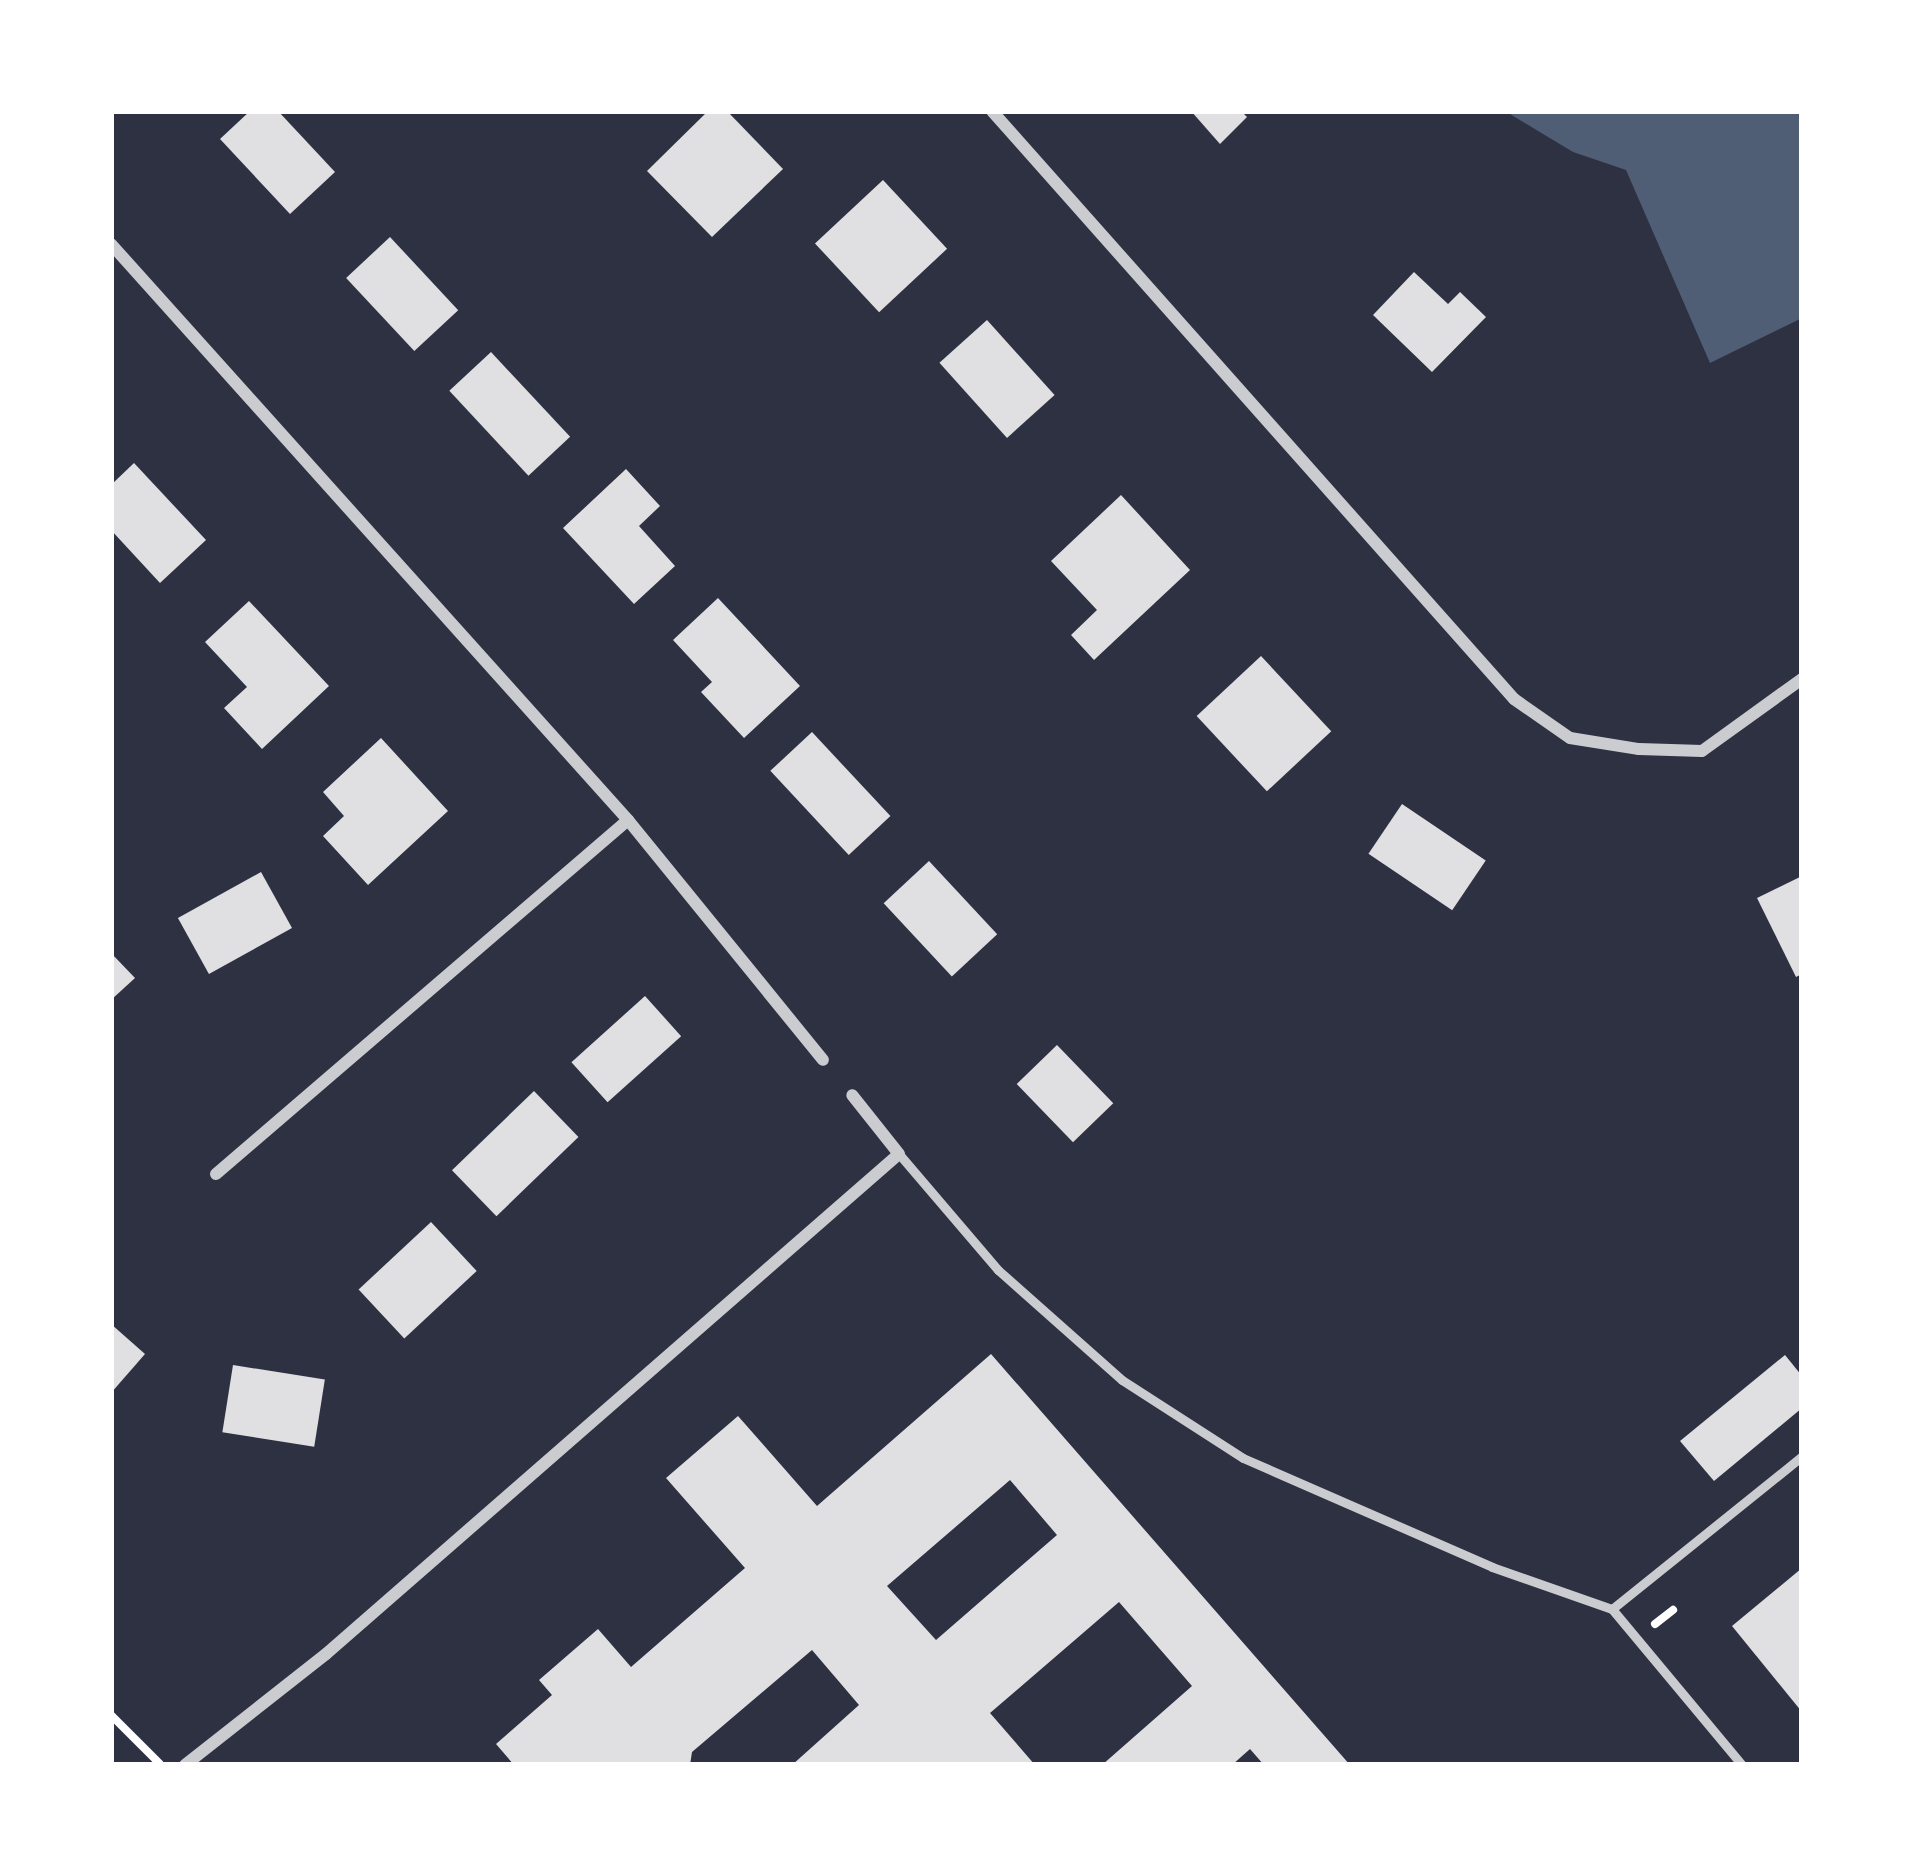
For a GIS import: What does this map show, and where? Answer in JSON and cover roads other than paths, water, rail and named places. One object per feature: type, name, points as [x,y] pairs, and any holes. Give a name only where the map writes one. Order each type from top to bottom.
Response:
[{"type":"street","points":[[992,111],[1514,699],[1570,738],[1639,749],[1702,751],[1802,679]]},
{"type":"street","points":[[111,244],[628,820],[823,1060]]},
{"type":"street","points":[[216,1174],[628,820]]},
{"type":"street","points":[[185,1765],[326,1654],[899,1154],[852,1095]]},
{"type":"lane","points":[[899,1154],[998,1270],[1122,1380],[1243,1458],[1492,1567],[1612,1609],[1742,1765]]},
{"type":"lane","points":[[1612,1609],[1802,1456]]},
{"type":"water","points":[[1505,111],[1802,111],[1802,318],[1710,363],[1626,170],[1573,152]]}]
